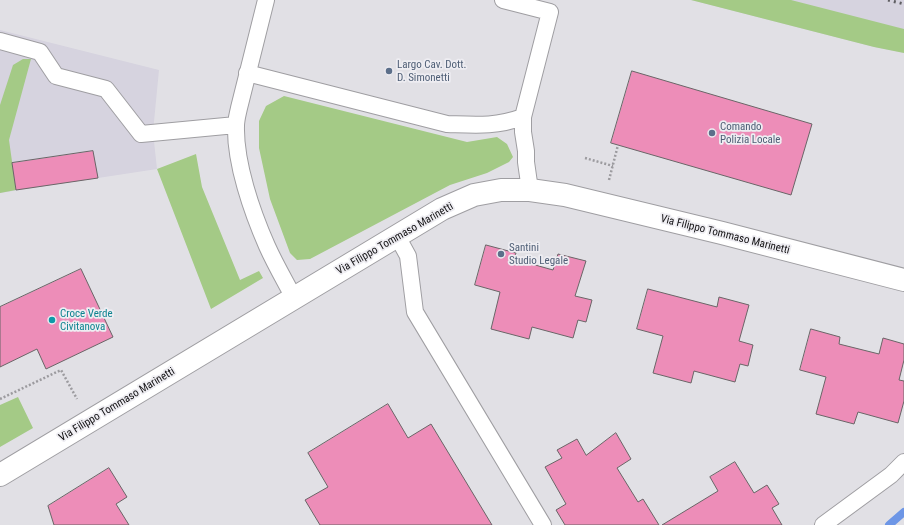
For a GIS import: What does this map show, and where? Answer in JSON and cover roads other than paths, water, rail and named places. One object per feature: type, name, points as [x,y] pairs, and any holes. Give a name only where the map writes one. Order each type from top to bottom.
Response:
[{"type":"street","name":"Via Filippo Tommaso Marinetti","points":[[0,475],[442,209],[474,195],[501,190],[530,190],[565,195],[722,233],[904,280]]},
{"type":"lane","points":[[266,0],[239,108],[236,125],[238,154],[249,198],[267,246],[294,298]]},
{"type":"lane","points":[[503,0],[550,12],[523,117],[522,132],[526,151],[530,190]]},
{"type":"lane","points":[[0,41],[40,52],[56,76],[106,89],[141,134],[236,125]]},
{"type":"lane","points":[[247,73],[446,124],[481,126],[506,122],[523,117]]},
{"type":"lane","points":[[398,236],[408,256],[415,312],[543,525]]},
{"type":"lane","points":[[822,525],[891,475],[904,462]]},
{"type":"waterway","points":[[889,525],[904,512]]},
{"type":"railway","points":[[888,0],[904,4]]},
{"type":"place","name":"Largo Cav. Dott. D. Simonetti","points":[[389,71]]},
{"type":"place","name":"Comando Polizia Locale","points":[[712,133]]},
{"type":"place","name":"Santini Studio Legale","points":[[501,254]]},
{"type":"place","name":"Croce Verde Civitanova","points":[[52,320]]}]
